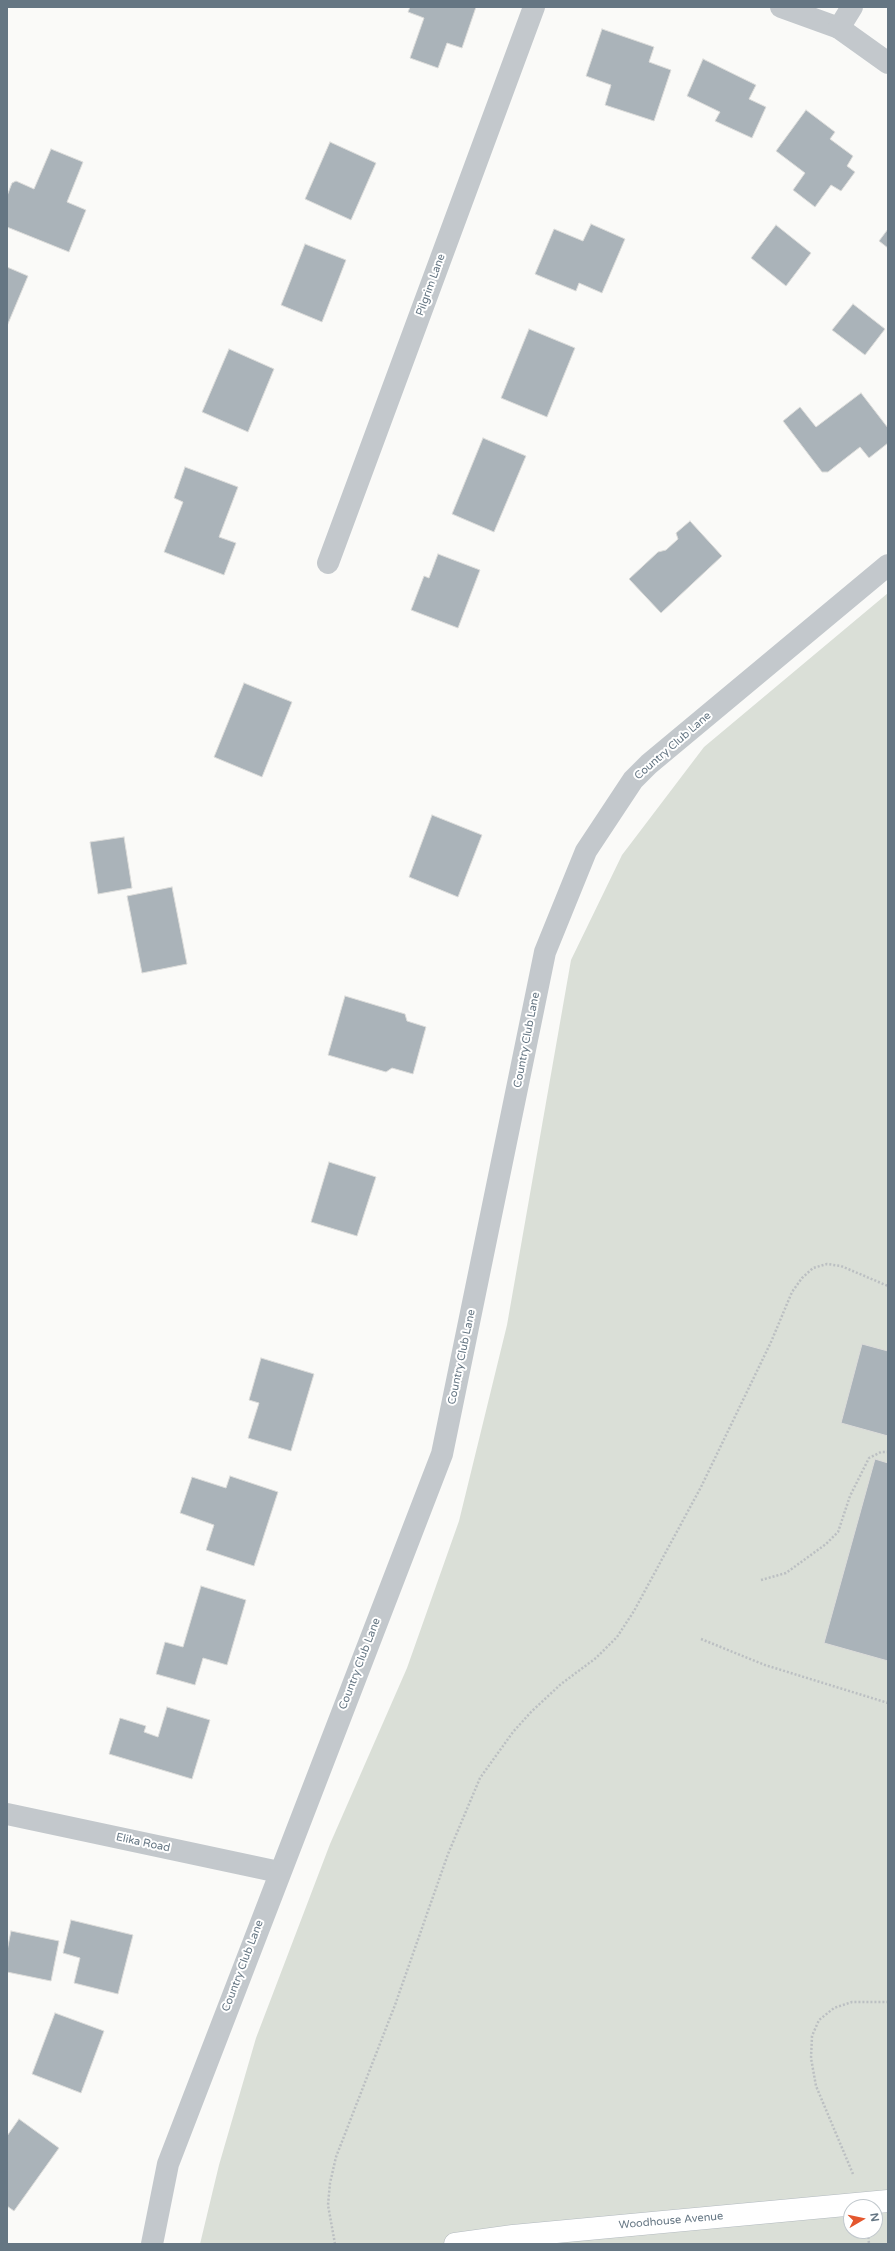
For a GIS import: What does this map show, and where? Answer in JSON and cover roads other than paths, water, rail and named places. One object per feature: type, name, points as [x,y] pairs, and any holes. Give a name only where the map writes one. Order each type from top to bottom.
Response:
[{"type":"main road","name":"Woodhouse Avenue","points":[[455,2244],[521,2235],[888,2201]]},
{"type":"street","name":"Pilgrim Lane","points":[[328,563],[534,7]]},
{"type":"street","points":[[781,7],[839,28],[888,63]]},
{"type":"street","points":[[839,28],[852,7]]},
{"type":"street","name":"Country Club Lane","points":[[152,2244],[168,2164],[279,1872],[442,1454],[545,952],[586,852],[633,780],[649,764],[888,565]]},
{"type":"street","name":"Elika Road","points":[[7,1814],[279,1872]]}]
